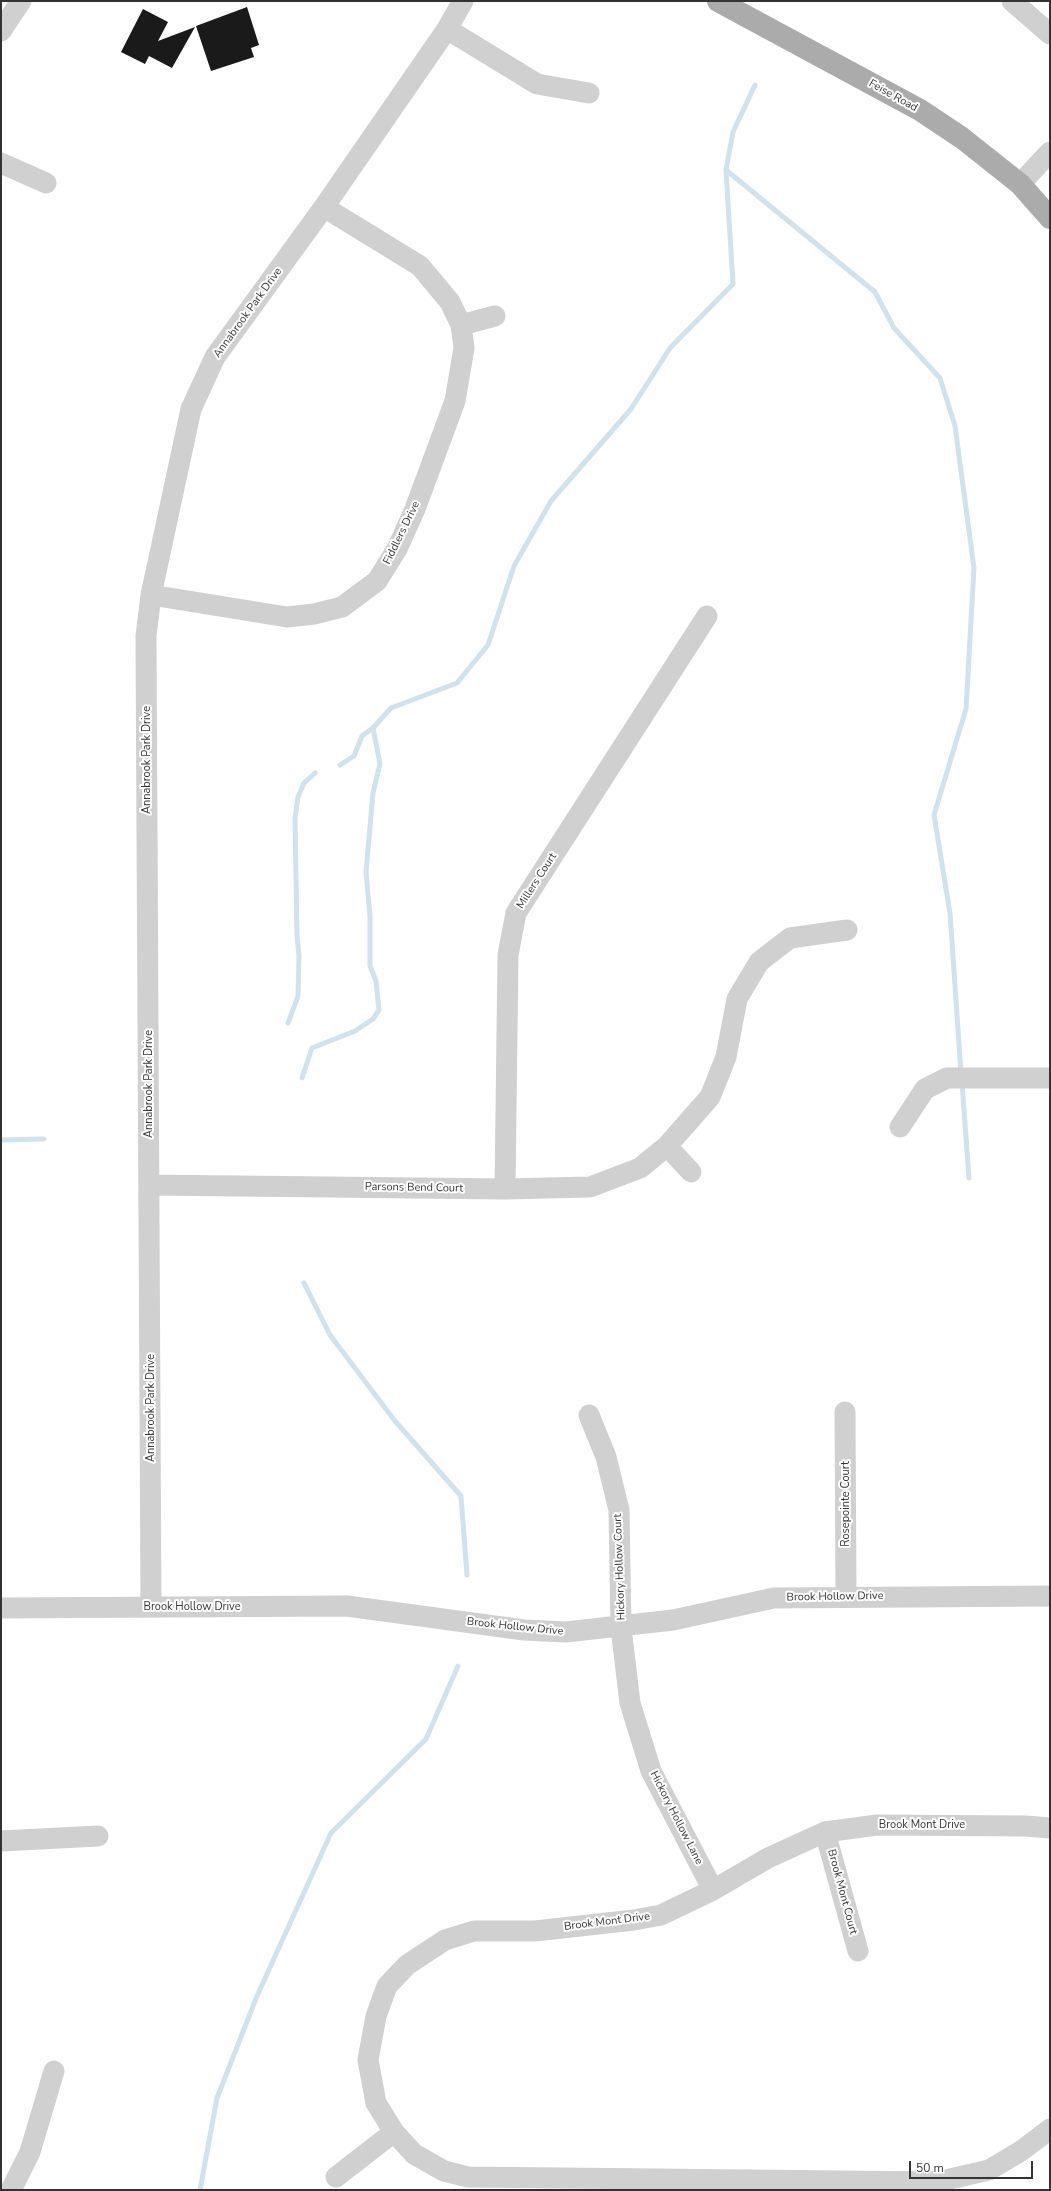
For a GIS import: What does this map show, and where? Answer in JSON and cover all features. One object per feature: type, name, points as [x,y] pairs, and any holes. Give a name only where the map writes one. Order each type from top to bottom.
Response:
[{"type":"main road","name":"Feise Road","points":[[718,1],[920,110],[962,138],[1020,184],[1050,218]]},
{"type":"street","points":[[1,31],[21,1]]},
{"type":"street","name":"Annabrook Park Drive","points":[[151,1607],[146,636],[151,595],[190,409],[215,357],[324,207],[447,29],[463,1]]},
{"type":"street","points":[[1012,1],[1050,34]]},
{"type":"street","points":[[447,29],[537,84],[589,93]]},
{"type":"street","points":[[1020,184],[1050,152]]},
{"type":"street","points":[[1,163],[46,183]]},
{"type":"street","name":"Fiddlers Drive","points":[[151,595],[288,617],[314,614],[342,607],[377,581],[397,549],[415,509],[455,401],[464,348],[461,325],[450,302],[420,266],[324,207]]},
{"type":"street","points":[[461,325],[495,316]]},
{"type":"street","name":"Millers Court","points":[[505,1189],[508,955],[516,913],[706,616]]},
{"type":"street","name":"Parsons Bend Court","points":[[150,1185],[505,1189],[590,1187],[640,1168],[667,1146],[710,1097],[726,1058],[737,999],[758,962],[790,938],[847,930]]},
{"type":"street","points":[[900,1127],[925,1089],[947,1078],[1050,1078]]},
{"type":"street","points":[[667,1146],[691,1172]]},
{"type":"street","name":"Rosepointe Court","points":[[845,1412],[846,1596]]},
{"type":"street","name":"Hickory Hollow Court","points":[[589,1415],[606,1457],[619,1510],[622,1628]]},
{"type":"street","name":"Brook Hollow Drive","points":[[1,1608],[347,1606],[524,1630],[566,1632],[622,1628],[673,1620],[774,1598],[846,1596],[1050,1596]]},
{"type":"street","name":"Hickory Hollow Lane","points":[[622,1628],[630,1703],[651,1771],[713,1890]]},
{"type":"street","name":"Brook Mont Drive","points":[[1049,2132],[989,2170],[937,2182],[468,2177],[444,2171],[414,2154],[394,2132],[376,2103],[368,2060],[376,2016],[387,1986],[407,1965],[445,1940],[474,1931],[534,1931],[634,1920],[661,1915],[713,1890],[768,1858],[825,1832],[877,1825],[1026,1826],[1050,1828]]},
{"type":"street","name":"Brook Mont Court","points":[[825,1832],[858,1951]]},
{"type":"street","points":[[1,1841],[98,1836]]},
{"type":"street","points":[[11,2190],[30,2152],[54,2071]]},
{"type":"street","points":[[336,2177],[394,2132]]},
{"type":"building","points":[[247,7],[259,45],[251,48],[254,57],[211,71],[196,26]]},
{"type":"building","points":[[143,9],[168,22],[158,41],[195,27],[172,68],[149,56],[145,64],[121,52]]},
{"type":"waterway","points":[[302,1078],[312,1048],[355,1031],[373,1019],[379,1010],[376,981],[370,966],[370,916],[366,872],[373,793],[380,764],[373,728],[391,708],[457,683],[488,645],[514,566],[551,501],[631,409],[670,348],[733,284],[726,170],[733,132],[755,85]]},
{"type":"waterway","points":[[726,170],[875,292],[894,328],[940,378],[955,426],[974,568],[966,709],[934,815],[950,913],[961,1073]]},
{"type":"waterway","points":[[340,765],[354,756],[362,736],[373,728]]},
{"type":"waterway","points":[[288,1023],[298,996],[299,955],[297,936],[295,818],[298,797],[304,783],[315,773]]},
{"type":"waterway","points":[[962,1083],[969,1178]]},
{"type":"waterway","points":[[1,1140],[44,1139]]},
{"type":"waterway","points":[[304,1283],[330,1335],[395,1421],[461,1496],[467,1575]]},
{"type":"waterway","points":[[200,2190],[217,2098],[257,1996],[331,1833],[426,1739],[458,1666]]}]
